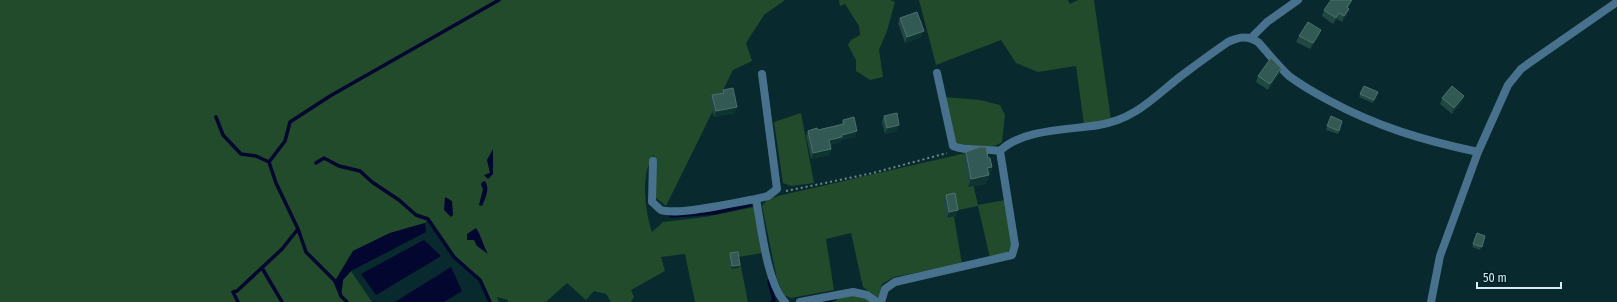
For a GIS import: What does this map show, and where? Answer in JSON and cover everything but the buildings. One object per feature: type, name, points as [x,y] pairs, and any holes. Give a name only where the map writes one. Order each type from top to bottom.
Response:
[{"type":"street","points":[[1251,38],[1267,22],[1298,0]]},
{"type":"street","points":[[1431,302],[1440,256],[1478,152],[1508,85],[1521,69],[1617,2]]},
{"type":"street","points":[[1000,151],[1014,140],[1055,130],[1100,125],[1123,119],[1140,109],[1228,42],[1240,37],[1251,38],[1258,42],[1289,76],[1311,91],[1345,109],[1400,133],[1433,143],[1478,152]]},
{"type":"street","points":[[652,162],[652,202],[661,210],[670,212],[756,199],[768,196],[777,189],[762,74]]},
{"type":"street","points":[[937,74],[953,146],[962,149],[991,149],[1000,151]]},
{"type":"street","points":[[881,302],[885,289],[895,282],[1012,255],[1015,245],[1000,151]]},
{"type":"street","points":[[756,199],[773,283],[780,297],[785,302]]},
{"type":"street","points":[[800,302],[853,292],[867,295],[876,302]]},
{"type":"path","points":[[777,189],[786,191],[873,173],[962,149]]},
{"type":"green space","points":[[0,0],[785,0],[764,15],[746,43],[752,61],[733,70],[666,206],[656,198],[654,155],[647,171],[645,182],[647,214],[652,232],[663,222],[705,217],[754,207],[762,253],[739,257],[748,302],[695,302],[685,254],[661,257],[665,271],[631,290],[634,297],[631,302],[611,302],[606,294],[594,291],[586,300],[567,283],[546,302],[508,302],[508,300],[497,297],[499,302],[490,302],[480,280],[454,257],[428,219],[425,223],[390,233],[353,251],[335,281],[341,295],[343,280],[351,271],[372,302],[0,302]]},
{"type":"green space","points":[[839,0],[890,0],[895,2],[887,31],[879,50],[883,77],[870,80],[856,71],[856,60],[848,45],[851,40],[860,35],[859,26],[845,4],[840,6]]},
{"type":"green space","points":[[919,0],[1068,0],[1070,4],[1078,0],[1094,0],[1111,120],[1084,125],[1076,66],[1038,72],[1016,63],[1001,40],[936,65]]},
{"type":"green space","points":[[945,97],[980,100],[1000,105],[1005,115],[1002,142],[997,145],[986,147],[956,143]]},
{"type":"green space","points":[[801,113],[814,183],[791,186],[783,183],[774,122]]},
{"type":"green space","points":[[966,153],[978,205],[1005,200],[1012,243],[1007,254],[990,258],[978,206],[953,211],[962,264],[894,277],[882,284],[878,298],[863,287],[851,233],[826,239],[834,290],[791,298],[784,295],[777,279],[762,206],[767,200],[778,196]]},
{"type":"green space","points":[[853,295],[867,299],[871,302],[823,302]]},
{"type":"water","points":[[493,149],[493,174],[488,179],[484,175],[490,173],[487,160]]},
{"type":"water","points":[[485,181],[487,190],[482,206],[479,205],[483,189],[481,185],[482,182]]},
{"type":"water","points":[[445,197],[452,201],[453,215],[451,217],[444,210]]},
{"type":"water","points":[[425,223],[426,232],[351,271],[343,280],[341,296],[335,281],[353,251],[390,233]]},
{"type":"water","points":[[476,228],[488,254],[477,246],[474,240],[467,240],[467,234]]},
{"type":"water","points":[[424,240],[441,256],[376,295],[361,274]]},
{"type":"water","points":[[451,267],[462,291],[444,302],[395,302]]},
{"type":"waterway","points":[[269,162],[285,141],[290,122],[330,96],[499,0]]},
{"type":"waterway","points":[[216,117],[223,135],[241,154],[256,156],[269,162],[276,183],[298,229],[306,252],[335,281],[341,296],[347,302]]},
{"type":"waterway","points":[[316,163],[324,158],[339,166],[360,171],[372,182],[399,200],[416,215],[428,219],[454,257],[480,280],[490,302]]},
{"type":"waterway","points":[[671,216],[714,213],[750,205]]},
{"type":"waterway","points":[[238,302],[233,292],[237,291],[282,249],[298,229]]},
{"type":"waterway","points":[[262,268],[282,302]]},
{"type":"waterway","points":[[769,281],[774,300],[772,302]]},
{"type":"waterway","points":[[823,302],[835,299]]}]
